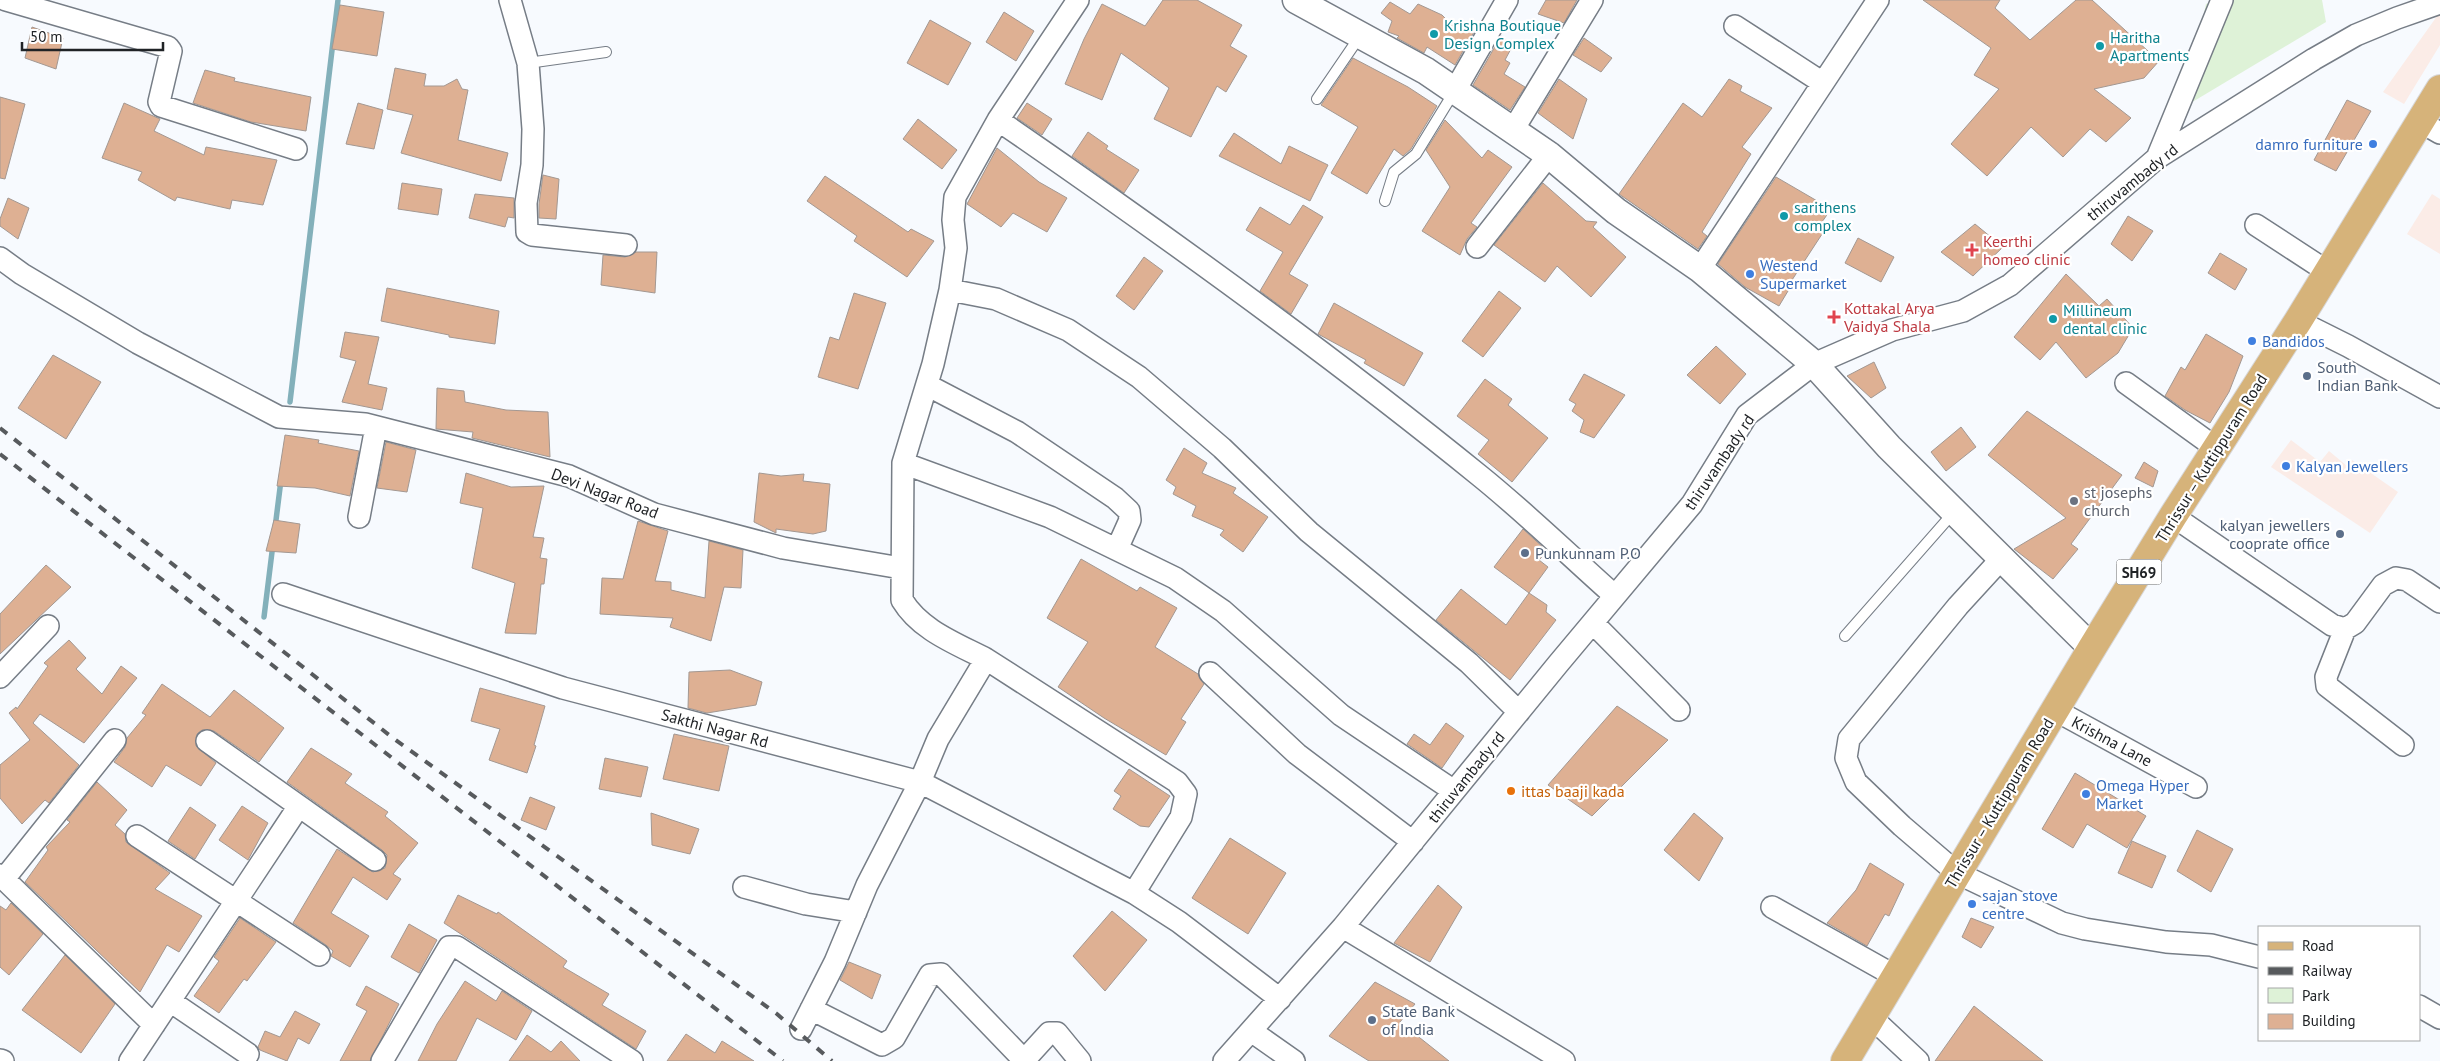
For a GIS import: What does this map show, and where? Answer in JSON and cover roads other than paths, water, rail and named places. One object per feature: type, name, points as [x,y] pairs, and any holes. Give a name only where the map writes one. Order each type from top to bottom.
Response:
[{"type":"main road","name":"Thrissur – Kuttippuram Road","points":[[1845,1061],[2054,710],[2173,516],[2328,272],[2430,127],[2440,89]]},
{"type":"street","points":[[6,0],[168,46],[172,51],[159,102],[161,106],[296,149]]},
{"type":"street","points":[[510,0],[528,63],[533,129],[532,165],[526,204],[527,232],[532,235],[626,245]]},
{"type":"street","points":[[1078,0],[998,120],[955,197],[953,220],[956,248],[950,290],[927,385],[903,463],[902,600],[909,612],[930,630],[986,660],[1177,782],[1186,794],[1181,817],[1134,893]]},
{"type":"street","points":[[1296,0],[1426,71],[1548,155],[1616,211],[1700,269],[1814,364],[1889,447],[2092,648]]},
{"type":"street","points":[[1454,92],[1507,0]]},
{"type":"street","points":[[1513,130],[1592,0]]},
{"type":"street","points":[[1700,269],[1878,0]]},
{"type":"street","points":[[2157,158],[2222,0]]},
{"type":"street","name":"thiruvambady rd","points":[[1224,1061],[1343,927],[1692,504],[1747,415],[1814,364],[1892,330],[1963,310],[2010,285],[2157,158],[2314,59],[2356,36],[2397,18],[2440,4]]},
{"type":"street","points":[[1735,26],[1824,83]]},
{"type":"street","points":[[998,120],[1195,258],[1377,396],[1481,477],[1615,596]]},
{"type":"street","points":[[1477,247],[1548,155]]},
{"type":"street","points":[[2256,226],[2328,272]]},
{"type":"street","name":"Devi Nagar Road","points":[[0,258],[22,274],[138,343],[279,417],[376,427],[569,476],[654,514],[791,549],[901,568]]},
{"type":"street","points":[[950,290],[996,300],[1068,330],[1139,377],[1222,448],[1309,532],[1380,588],[1469,663],[1519,712]]},
{"type":"street","points":[[2298,321],[2348,346],[2440,397]]},
{"type":"street","points":[[2126,383],[2216,448]]},
{"type":"street","points":[[927,385],[1017,432],[1115,498],[1130,511],[1130,520],[1117,549]]},
{"type":"street","points":[[359,517],[376,427]]},
{"type":"street","points":[[903,463],[1050,517],[1175,578],[1223,611],[1341,715],[1454,791]]},
{"type":"street","points":[[2173,516],[2332,625],[2345,629]]},
{"type":"street","points":[[2002,558],[1958,606],[1850,739],[1846,758],[1856,782],[1902,826],[1957,873],[2062,923],[2085,930],[2166,942],[2211,945],[2258,957]]},
{"type":"street","points":[[2403,745],[2327,686],[2326,678],[2345,629],[2355,623],[2383,585],[2396,578],[2407,580],[2440,602]]},
{"type":"street","name":"Sakthi Nagar Rd","points":[[283,594],[563,688],[920,782],[1134,893],[1179,922],[1280,998]]},
{"type":"street","points":[[1592,623],[1679,710]]},
{"type":"street","points":[[0,677],[48,626]]},
{"type":"street","points":[[801,1029],[867,885],[920,782],[938,739],[986,660]]},
{"type":"street","points":[[1210,673],[1297,754],[1413,842]]},
{"type":"street","name":"Krishna Lane","points":[[2054,710],[2196,787]]},
{"type":"street","points":[[115,740],[2,877],[154,1025]]},
{"type":"street","points":[[207,741],[375,860]]},
{"type":"street","points":[[130,1061],[299,806]]},
{"type":"street","points":[[137,836],[319,955]]},
{"type":"street","points":[[744,887],[806,904],[856,912]]},
{"type":"street","points":[[1772,907],[1895,976]]},
{"type":"street","points":[[1343,927],[1564,1061]]},
{"type":"street","points":[[382,1061],[449,947],[457,947],[632,1061]]},
{"type":"street","points":[[811,1009],[882,1045],[894,1038],[930,975],[941,974],[1019,1055],[1028,1056],[1049,1033],[1057,1033],[1080,1061]]},
{"type":"street","points":[[170,1001],[248,1054]]},
{"type":"street","points":[[2420,1007],[2440,1018]]},
{"type":"street","points":[[1871,1017],[1918,1061]]},
{"type":"street","points":[[1251,1031],[1294,1061]]},
{"type":"lane","points":[[1317,99],[1360,35]]},
{"type":"lane","points":[[528,63],[606,52]]},
{"type":"lane","points":[[1385,201],[1394,172],[1416,154],[1454,92]]},
{"type":"lane","points":[[1846,636],[1954,511]]},
{"type":"waterway","points":[[290,402],[338,0]]},
{"type":"waterway","points":[[275,528],[281,480]]},
{"type":"waterway","points":[[264,617],[273,544]]},
{"type":"railway","points":[[0,428],[393,738],[777,1014],[832,1061]]},
{"type":"railway","points":[[0,454],[783,1061]]},
{"type":"place","name":"Krishna Boutique Design Complex","points":[[1434,34]]},
{"type":"place","name":"Haritha Apartments","points":[[2100,46]]},
{"type":"place","name":"damro furniture","points":[[2373,144]]},
{"type":"place","name":"sarithens complex","points":[[1784,216]]},
{"type":"place","name":"Keerthi homeo clinic","points":[[1972,250]]},
{"type":"place","name":"Westend Supermarket","points":[[1750,274]]},
{"type":"place","name":"Kottakal Arya Vaidya Shala","points":[[1834,317]]},
{"type":"place","name":"Millineum dental clinic","points":[[2053,319]]},
{"type":"place","name":"Bandidos","points":[[2252,341]]},
{"type":"place","name":"South Indian Bank","points":[[2307,376]]},
{"type":"place","name":"Kalyan Jewellers","points":[[2286,466]]},
{"type":"place","name":"st josephs church","points":[[2074,501]]},
{"type":"place","name":"kalyan jewellers cooprate office","points":[[2340,534]]},
{"type":"place","name":"Punkunnam P.O","points":[[1525,553]]},
{"type":"place","name":"ittas baaji kada","points":[[1511,791]]},
{"type":"place","name":"Omega Hyper Market","points":[[2086,794]]},
{"type":"place","name":"sajan stove centre","points":[[1972,904]]},
{"type":"place","name":"State Bank of India","points":[[1372,1020]]}]
